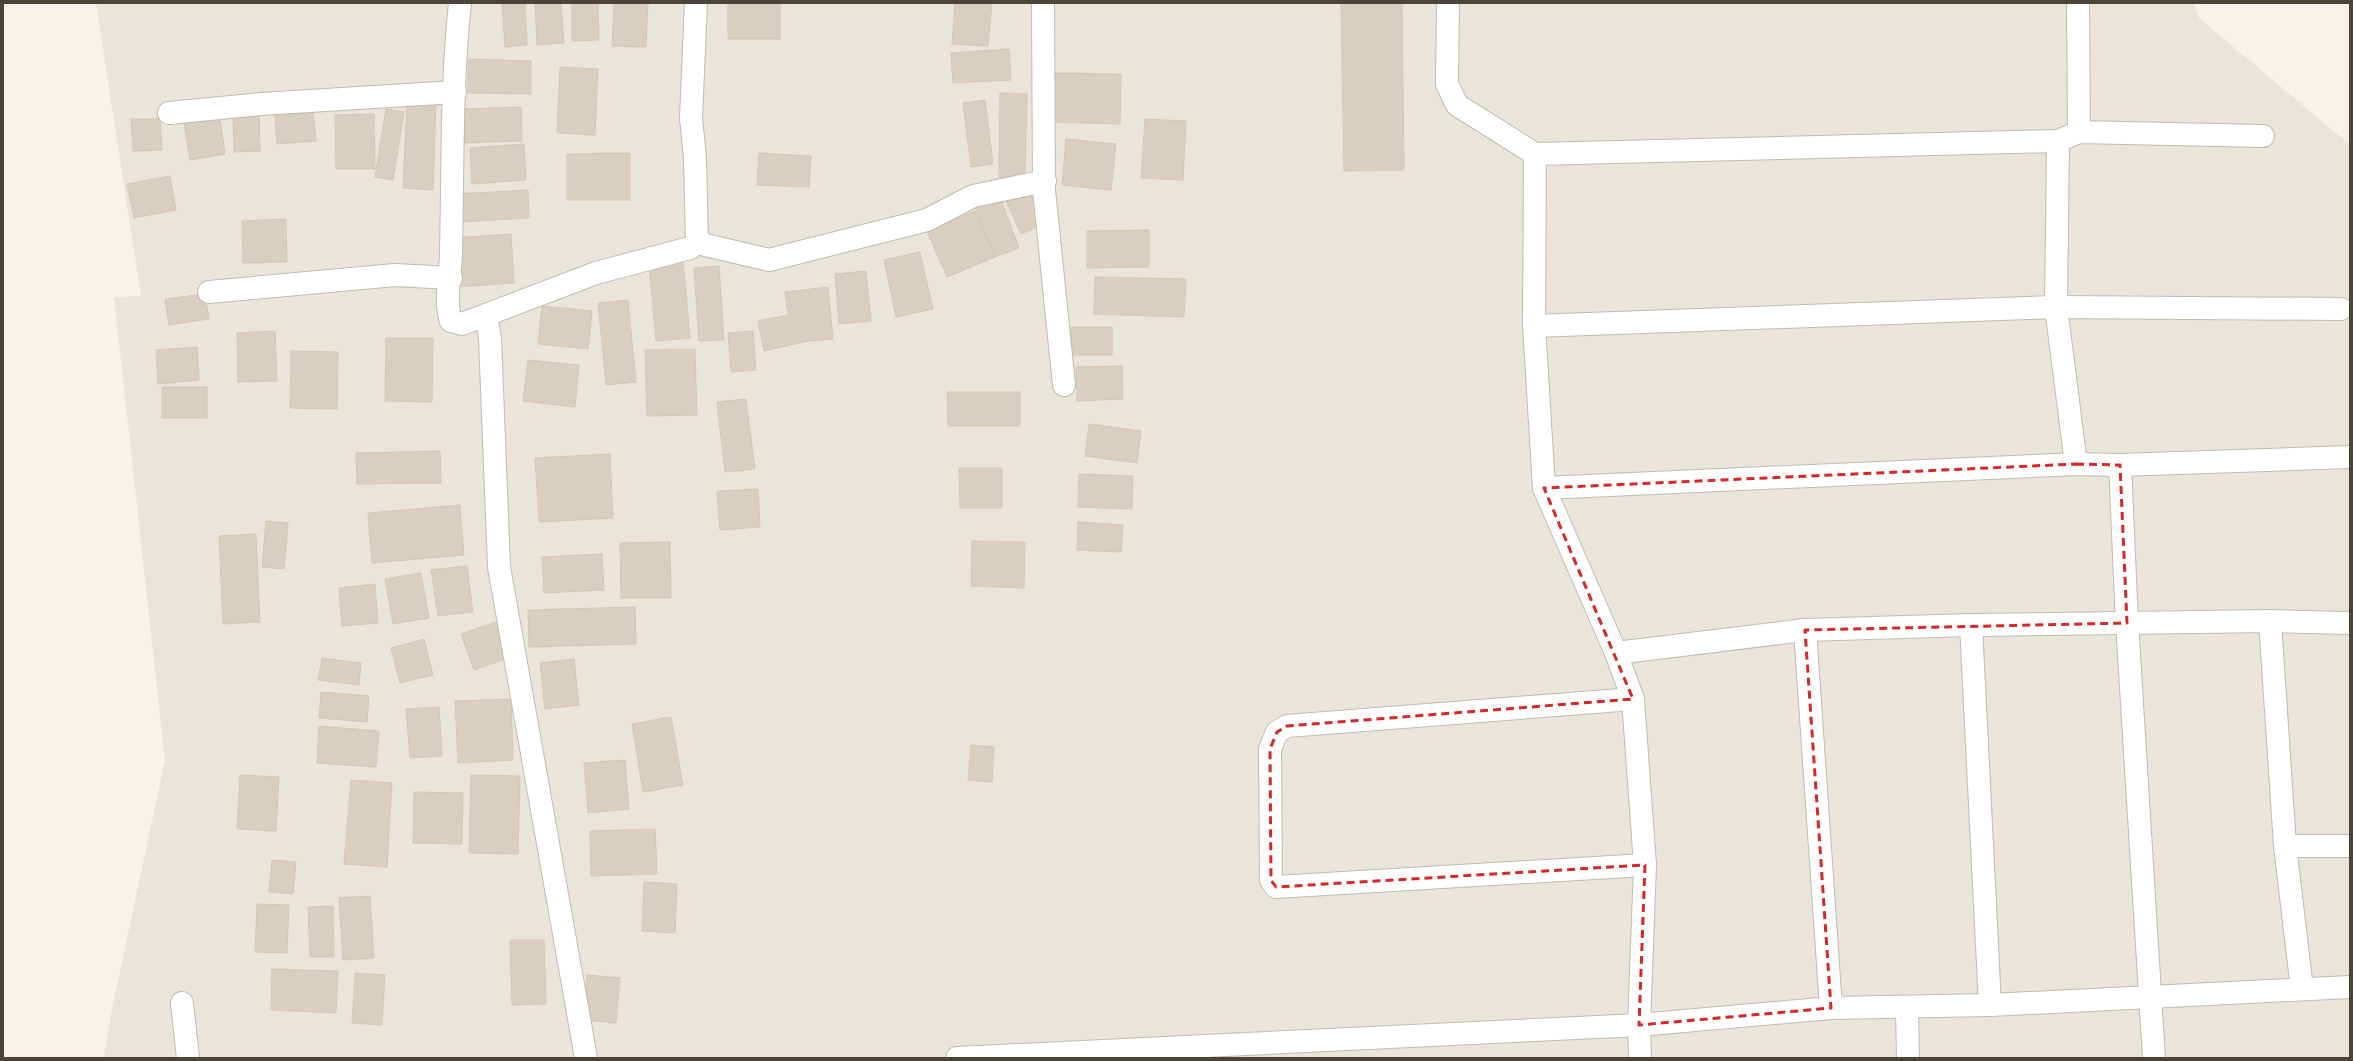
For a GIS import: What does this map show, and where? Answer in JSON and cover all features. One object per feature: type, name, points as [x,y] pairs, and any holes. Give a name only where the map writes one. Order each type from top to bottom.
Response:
[{"type":"street","points":[[460,3],[455,92],[451,278],[448,312],[451,321],[462,324],[596,273],[690,248],[697,243],[769,260],[927,220],[973,196],[1044,181]]},
{"type":"street","points":[[696,3],[691,118],[695,158],[697,243]]},
{"type":"street","points":[[1043,3],[1044,181],[1064,385]]},
{"type":"street","points":[[1448,3],[1447,84],[1457,105],[1535,154],[2058,140],[2080,132],[2263,136]]},
{"type":"street","points":[[2078,3],[2080,132]]},
{"type":"street","points":[[169,113],[261,104],[455,92]]},
{"type":"street","points":[[2058,140],[2056,307],[2076,464]]},
{"type":"street","points":[[1535,154],[1534,326],[1544,488],[1616,653],[1633,699],[1645,865],[1639,1025],[1640,1058]]},
{"type":"street","points":[[209,292],[395,275],[451,278]]},
{"type":"street","points":[[1534,326],[2056,307],[2341,309]]},
{"type":"street","points":[[486,316],[490,338],[499,567],[586,1058]]},
{"type":"street","points":[[1544,488],[2076,464],[2120,465],[2350,457]]},
{"type":"street","points":[[2120,465],[2127,623],[2154,1058]]},
{"type":"street","points":[[1616,653],[1805,630],[1971,625],[2270,621],[2350,624]]},
{"type":"street","points":[[2270,621],[2285,846],[2302,989]]},
{"type":"street","points":[[1971,625],[1990,1004]]},
{"type":"street","points":[[1805,630],[1830,1008]]},
{"type":"street","points":[[1633,699],[1287,726],[1277,732],[1270,750],[1271,880],[1276,887],[1645,865]]},
{"type":"street","points":[[2285,846],[2350,846]]},
{"type":"street","points":[[958,1058],[1639,1025],[1830,1008],[1907,1008],[2350,987]]},
{"type":"street","points":[[182,1003],[188,1058]]},
{"type":"street","points":[[1907,1008],[1908,1058]]},
{"type":"highlighted area","points":[[2076,464],[2120,465],[2127,623],[1805,630],[1831,1008],[1639,1025],[1645,865],[1276,887],[1271,880],[1270,860],[1270,749],[1277,732],[1287,726],[1633,699],[1544,488]]},
{"type":"shaded area","points":[[96,3],[2194,3],[2199,18],[2350,145],[2350,1058],[104,1058],[111,1014],[165,760],[114,297],[141,296]]},
{"type":"building","points":[[502,3],[525,3],[527,45],[505,47]]},
{"type":"building","points":[[535,3],[561,3],[564,43],[537,45]]},
{"type":"building","points":[[572,3],[598,3],[599,40],[572,41]]},
{"type":"building","points":[[614,3],[648,3],[646,47],[612,46]]},
{"type":"building","points":[[728,3],[780,3],[780,39],[728,39]]},
{"type":"building","points":[[955,3],[992,3],[988,46],[952,44]]},
{"type":"building","points":[[1341,3],[1402,3],[1404,170],[1344,171]]},
{"type":"building","points":[[1009,49],[1011,80],[953,83],[951,53]]},
{"type":"building","points":[[468,59],[531,61],[531,94],[468,93]]},
{"type":"building","points":[[560,67],[598,69],[595,135],[557,133]]},
{"type":"building","points":[[1052,73],[1121,74],[1120,124],[1051,122]]},
{"type":"building","points":[[1000,93],[1027,94],[1025,178],[999,177]]},
{"type":"building","points":[[985,100],[993,164],[971,167],[963,103]]},
{"type":"building","points":[[407,102],[436,103],[433,190],[403,188]]},
{"type":"building","points":[[521,107],[522,141],[463,143],[462,109]]},
{"type":"building","points":[[386,109],[404,112],[393,180],[375,177]]},
{"type":"building","points":[[259,111],[260,151],[234,152],[233,112]]},
{"type":"building","points":[[219,112],[225,154],[190,160],[183,117]]},
{"type":"building","points":[[313,112],[316,141],[277,144],[275,115]]},
{"type":"building","points":[[374,114],[375,169],[336,169],[335,115]]},
{"type":"building","points":[[131,119],[160,119],[162,150],[133,151]]},
{"type":"building","points":[[1145,119],[1186,121],[1183,180],[1141,178]]},
{"type":"building","points":[[1066,139],[1116,144],[1111,190],[1062,185]]},
{"type":"building","points":[[524,144],[526,180],[472,184],[470,148]]},
{"type":"building","points":[[630,153],[630,200],[567,200],[567,154]]},
{"type":"building","points":[[759,153],[811,156],[809,187],[757,185]]},
{"type":"building","points":[[170,176],[176,210],[134,218],[127,184]]},
{"type":"building","points":[[1027,186],[1044,224],[1021,234],[1004,196]]},
{"type":"building","points":[[528,190],[529,218],[460,222],[458,194]]},
{"type":"building","points":[[1000,197],[1019,248],[995,257],[975,207]]},
{"type":"building","points":[[975,211],[995,257],[947,277],[927,231]]},
{"type":"building","points":[[286,219],[287,262],[243,263],[242,221]]},
{"type":"building","points":[[1149,230],[1149,267],[1087,268],[1087,231]]},
{"type":"building","points":[[511,234],[514,283],[456,287],[453,238]]},
{"type":"building","points":[[920,252],[933,309],[896,317],[884,260]]},
{"type":"building","points":[[683,261],[690,338],[656,341],[649,264]]},
{"type":"building","points":[[719,266],[724,340],[699,341],[694,268]]},
{"type":"building","points":[[866,271],[871,321],[839,324],[835,274]]},
{"type":"building","points":[[1095,277],[1186,279],[1184,317],[1094,314]]},
{"type":"building","points":[[828,287],[833,339],[809,341],[764,351],[758,321],[788,315],[785,292]]},
{"type":"building","points":[[205,294],[209,319],[169,325],[165,299]]},
{"type":"building","points":[[628,300],[636,382],[606,385],[598,303]]},
{"type":"building","points":[[542,306],[592,311],[588,349],[538,344]]},
{"type":"building","points":[[1071,327],[1112,327],[1112,355],[1071,355]]},
{"type":"building","points":[[275,331],[277,381],[238,382],[237,333]]},
{"type":"building","points":[[753,331],[756,370],[731,372],[728,333]]},
{"type":"building","points":[[386,338],[433,338],[432,402],[385,401]]},
{"type":"building","points":[[197,347],[199,380],[158,384],[156,350]]},
{"type":"building","points":[[695,349],[697,415],[647,416],[645,350]]},
{"type":"building","points":[[291,351],[338,352],[337,409],[290,408]]},
{"type":"building","points":[[528,360],[579,365],[575,407],[523,401]]},
{"type":"building","points":[[1122,366],[1123,399],[1077,401],[1076,367]]},
{"type":"building","points":[[162,387],[207,387],[207,418],[162,418]]},
{"type":"building","points":[[947,392],[1020,392],[1020,426],[948,426]]},
{"type":"building","points":[[746,399],[755,469],[725,472],[717,402]]},
{"type":"building","points":[[1089,424],[1141,431],[1137,463],[1085,456]]},
{"type":"building","points":[[440,451],[441,483],[357,484],[356,453]]},
{"type":"building","points":[[610,454],[613,518],[539,522],[535,458]]},
{"type":"building","points":[[959,468],[1002,468],[1002,508],[960,508]]},
{"type":"building","points":[[1079,474],[1133,476],[1132,509],[1078,507]]},
{"type":"building","points":[[758,489],[760,527],[720,530],[717,491]]},
{"type":"building","points":[[460,505],[464,555],[372,563],[368,513]]},
{"type":"building","points":[[266,521],[288,523],[284,569],[262,567]]},
{"type":"building","points":[[1078,522],[1123,525],[1121,552],[1077,550]]},
{"type":"building","points":[[256,534],[260,622],[223,624],[219,536]]},
{"type":"building","points":[[972,541],[1025,542],[1024,588],[971,586]]},
{"type":"building","points":[[670,542],[671,598],[621,598],[620,543]]},
{"type":"building","points":[[602,554],[604,590],[544,593],[542,557]]},
{"type":"building","points":[[467,566],[473,612],[438,616],[431,570]]},
{"type":"building","points":[[421,573],[429,618],[393,624],[385,579]]},
{"type":"building","points":[[375,584],[378,623],[342,626],[339,588]]},
{"type":"building","points":[[635,607],[636,644],[529,647],[528,610]]},
{"type":"building","points":[[496,622],[508,658],[474,670],[461,634]]},
{"type":"building","points":[[424,639],[433,675],[400,683],[391,648]]},
{"type":"building","points":[[322,658],[361,663],[359,685],[318,680]]},
{"type":"building","points":[[574,659],[579,705],[545,709],[540,663]]},
{"type":"building","points":[[321,692],[369,696],[367,722],[319,718]]},
{"type":"building","points":[[511,699],[513,760],[458,763],[455,701]]},
{"type":"building","points":[[439,707],[442,756],[410,758],[406,709]]},
{"type":"building","points":[[671,717],[683,785],[643,792],[632,724]]},
{"type":"building","points":[[319,726],[379,731],[376,767],[317,763]]},
{"type":"building","points":[[971,745],[994,747],[992,782],[968,780]]},
{"type":"building","points":[[625,760],[629,809],[588,813],[584,763]]},
{"type":"building","points":[[240,775],[279,777],[276,831],[237,829]]},
{"type":"building","points":[[471,775],[520,776],[518,854],[469,853]]},
{"type":"building","points":[[351,780],[392,783],[387,867],[344,864]]},
{"type":"building","points":[[414,792],[463,793],[462,844],[413,843]]},
{"type":"building","points":[[655,829],[657,874],[591,876],[590,831]]},
{"type":"building","points":[[272,860],[296,862],[293,894],[269,892]]},
{"type":"building","points":[[644,882],[677,884],[675,933],[642,931]]},
{"type":"building","points":[[370,896],[374,958],[343,960],[339,898]]},
{"type":"building","points":[[257,904],[289,905],[287,953],[255,952]]},
{"type":"building","points":[[333,906],[334,957],[310,957],[308,907]]},
{"type":"building","points":[[510,940],[544,940],[546,1004],[512,1005]]},
{"type":"building","points":[[272,969],[338,971],[336,1013],[271,1010]]},
{"type":"building","points":[[355,973],[385,975],[382,1025],[352,1023]]},
{"type":"building","points":[[587,975],[620,978],[616,1023],[583,1020]]}]
